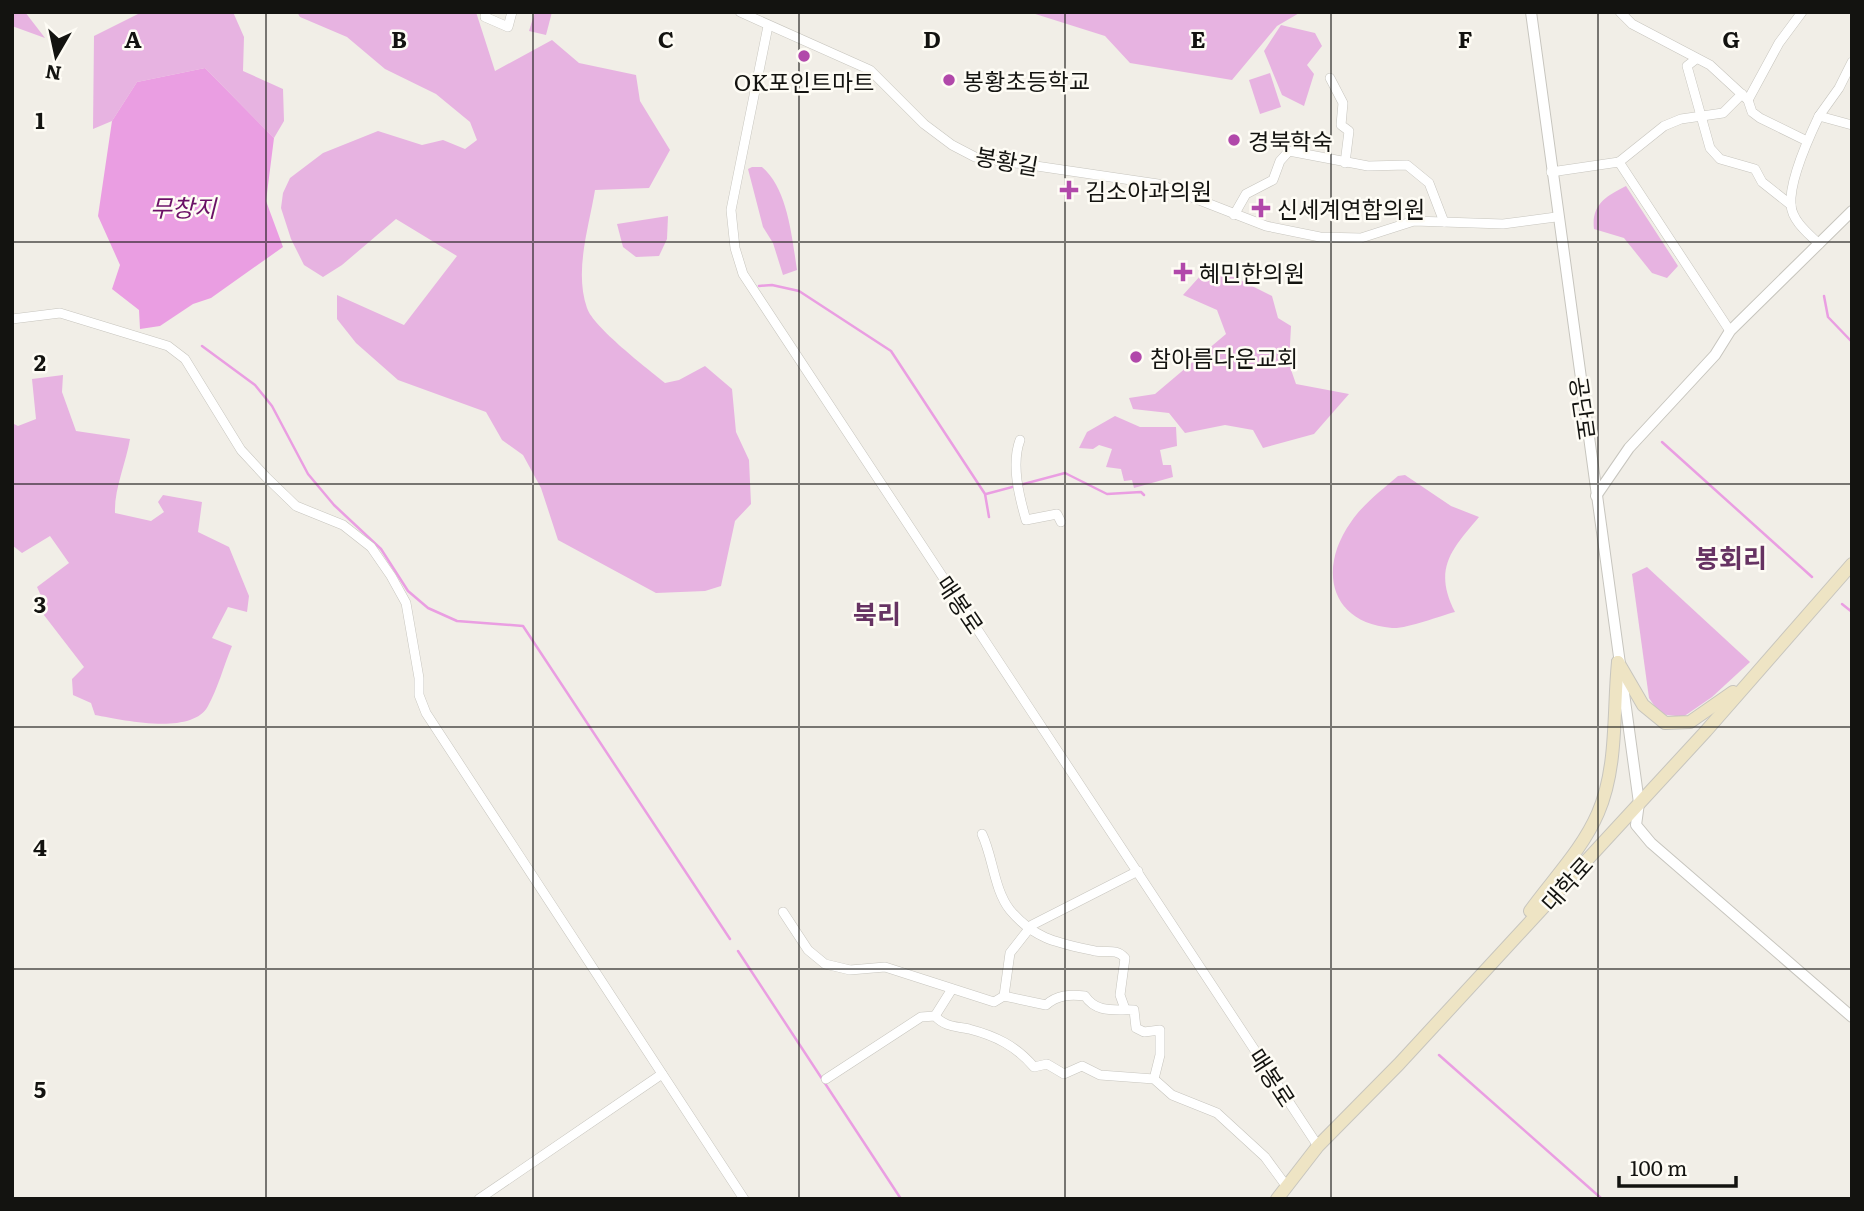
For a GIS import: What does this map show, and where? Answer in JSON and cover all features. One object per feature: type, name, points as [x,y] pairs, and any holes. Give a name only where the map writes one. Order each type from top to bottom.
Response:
[{"type":"main road","name":"대학로","points":[[1277,1199],[1318,1146],[1639,803],[1852,564]]},
{"type":"main road","points":[[1618,662],[1643,705],[1665,723],[1690,722],[1750,680]]},
{"type":"main road","points":[[1494,961],[1576,852],[1598,812],[1612,753],[1618,662]]},
{"type":"street","points":[[486,12],[485,17],[508,27],[512,12]]},
{"type":"street","name":"봉황길","points":[[740,12],[870,70],[925,124],[965,153],[1158,184],[1234,215],[1304,235],[1348,239],[1373,235],[1414,221],[1503,224],[1556,217]]},
{"type":"street","name":"공단로","points":[[1531,12],[1556,217],[1639,803],[1636,825],[1640,832],[1852,1017]]},
{"type":"street","points":[[1620,12],[1632,24],[1710,65],[1745,97],[1752,112],[1760,118],[1807,141]]},
{"type":"street","points":[[1551,172],[1619,162],[1664,126],[1700,115],[1723,113],[1745,97],[1802,12]]},
{"type":"street","name":"매봉로","points":[[768,26],[732,210],[735,248],[748,284],[1318,1146]]},
{"type":"street","points":[[1696,59],[1687,66],[1705,138],[1720,159],[1755,169],[1762,182],[1791,205],[1798,223],[1819,244]]},
{"type":"street","points":[[1791,205],[1807,141],[1852,62]]},
{"type":"street","points":[[1330,78],[1343,103],[1341,125],[1349,131],[1345,163]]},
{"type":"street","points":[[1819,117],[1852,125]]},
{"type":"street","points":[[1234,215],[1246,194],[1273,180],[1280,161],[1289,151],[1368,166],[1407,164],[1429,183],[1444,222]]},
{"type":"street","points":[[1619,162],[1730,331]]},
{"type":"street","points":[[1596,496],[1629,448],[1715,355],[1730,331],[1852,211]]},
{"type":"street","points":[[12,319],[60,313],[168,346],[185,359],[241,450],[266,477],[296,506],[343,525],[371,547],[406,603],[419,678],[419,695],[426,713],[744,1199]]},
{"type":"street","points":[[1020,440],[1016,450],[1018,489],[1026,520],[1059,518]]},
{"type":"street","points":[[982,834],[1009,909],[1028,931],[1042,939],[1121,953],[1125,958],[1120,995],[1125,1009]]},
{"type":"street","points":[[1004,996],[1010,953],[1032,925],[1138,872]]},
{"type":"street","points":[[783,912],[808,950],[825,964],[850,970],[885,967],[994,1002],[1004,996],[1046,1004],[1054,997],[1076,995],[1085,996],[1090,1004],[1114,1012],[1133,1010],[1136,1028],[1144,1032],[1160,1030],[1160,1055],[1154,1079]]},
{"type":"street","points":[[935,1016],[951,989]]},
{"type":"street","points":[[825,1079],[921,1017],[935,1016]]},
{"type":"street","points":[[935,1016],[942,1024],[1006,1041],[1018,1048],[1034,1067],[1047,1064],[1064,1074],[1082,1066],[1100,1075],[1154,1079],[1172,1095],[1217,1113],[1265,1157],[1287,1187]]},
{"type":"street","points":[[478,1199],[662,1074]]},
{"type":"shaded area","points":[[12,12],[25,12],[45,38],[12,26]]},
{"type":"shaded area","points":[[142,12],[233,12],[244,37],[243,71],[283,89],[284,121],[274,138],[205,68],[137,82],[112,121],[93,129],[94,36]]},
{"type":"shaded area","points":[[297,12],[476,12],[495,71],[552,40],[579,63],[636,75],[640,101],[670,150],[649,188],[595,190],[582,264],[583,294],[591,316],[599,326],[665,383],[679,380],[705,366],[732,389],[736,432],[749,460],[751,504],[735,521],[721,586],[705,591],[656,593],[558,540],[541,488],[523,455],[502,440],[486,412],[398,380],[356,343],[337,319],[337,295],[404,325],[457,256],[396,219],[342,265],[323,277],[304,265],[291,239],[281,208],[283,193],[290,178],[323,153],[378,131],[422,145],[443,140],[465,149],[477,140],[470,122],[436,94],[385,69],[347,37],[300,17]]},
{"type":"shaded area","points":[[535,12],[552,12],[546,35],[529,31]]},
{"type":"shaded area","points":[[1029,12],[1301,12],[1277,26],[1232,80],[1130,63],[1105,36]]},
{"type":"shaded area","points":[[1281,25],[1315,33],[1322,46],[1307,65],[1314,74],[1304,106],[1282,95],[1264,51]]},
{"type":"shaded area","points":[[1270,73],[1281,107],[1260,114],[1249,80]]},
{"type":"shaded area","points":[[762,167],[778,188],[791,229],[797,270],[783,275],[773,243],[763,227],[748,169]]},
{"type":"shaded area","points":[[1626,186],[1678,266],[1667,278],[1652,273],[1624,238],[1594,229],[1595,214],[1601,202]]},
{"type":"shaded area","points":[[668,216],[667,239],[659,256],[636,257],[623,247],[617,224]]},
{"type":"shaded area","points":[[1210,265],[1272,296],[1278,318],[1291,326],[1289,364],[1296,384],[1349,394],[1314,434],[1263,448],[1253,430],[1225,425],[1185,433],[1169,413],[1133,409],[1129,398],[1155,394],[1226,334],[1217,310],[1183,295]]},
{"type":"shaded area","points":[[63,375],[62,392],[76,431],[130,439],[116,495],[115,513],[151,521],[164,512],[158,502],[163,495],[202,502],[198,532],[229,547],[249,596],[247,612],[228,607],[212,638],[232,646],[208,706],[200,715],[188,721],[156,724],[95,715],[91,703],[73,695],[72,679],[84,667],[37,606],[43,600],[37,587],[69,563],[50,536],[22,553],[12,545],[12,423],[18,426],[36,419],[32,379]]},
{"type":"shaded area","points":[[1115,416],[1140,427],[1176,427],[1177,446],[1160,450],[1163,465],[1171,465],[1173,477],[1134,488],[1132,480],[1124,481],[1121,469],[1106,467],[1112,449],[1099,445],[1093,449],[1079,448],[1087,432]]},
{"type":"shaded area","points":[[1405,475],[1451,506],[1479,517],[1460,540],[1448,561],[1446,584],[1455,612],[1392,628],[1371,624],[1354,616],[1343,604],[1336,590],[1333,574],[1335,557],[1351,522],[1379,492],[1398,476]]},
{"type":"shaded area","points":[[1647,567],[1750,662],[1712,697],[1683,717],[1660,714],[1649,698],[1632,574]]},
{"type":"water","name":"무창지","points":[[205,68],[274,138],[266,201],[283,247],[211,298],[193,304],[160,326],[140,329],[139,310],[112,289],[120,265],[98,216],[112,121],[137,82]]},
{"type":"waterway","points":[[759,286],[772,285],[799,291],[891,351],[985,494],[989,517]]},
{"type":"waterway","points":[[1824,296],[1828,317],[1852,342]]},
{"type":"waterway","points":[[202,346],[255,385],[272,406],[308,474],[334,505],[381,549],[408,591],[428,608],[457,621],[523,626],[730,939]]},
{"type":"waterway","points":[[1662,442],[1812,577]]},
{"type":"waterway","points":[[986,494],[1065,473],[1107,494],[1141,492],[1144,495]]},
{"type":"waterway","points":[[1842,604],[1852,612]]},
{"type":"waterway","points":[[738,951],[901,1199]]},
{"type":"waterway","points":[[1439,1055],[1602,1199]]},
{"type":"place","name":"OK포인트마트","points":[[804,56]]},
{"type":"place","name":"봉황초등학교","points":[[949,80]]},
{"type":"place","name":"경북학숙","points":[[1234,140]]},
{"type":"place","name":"김소아과의원","points":[[1069,190]]},
{"type":"place","name":"신세계연합의원","points":[[1261,208]]},
{"type":"place","name":"혜민한의원","points":[[1183,272]]},
{"type":"place","name":"참아름다운교회","points":[[1136,357]]},
{"type":"district","name":"봉회리","points":[[1731,556]]},
{"type":"district","name":"북리","points":[[877,612]]}]
